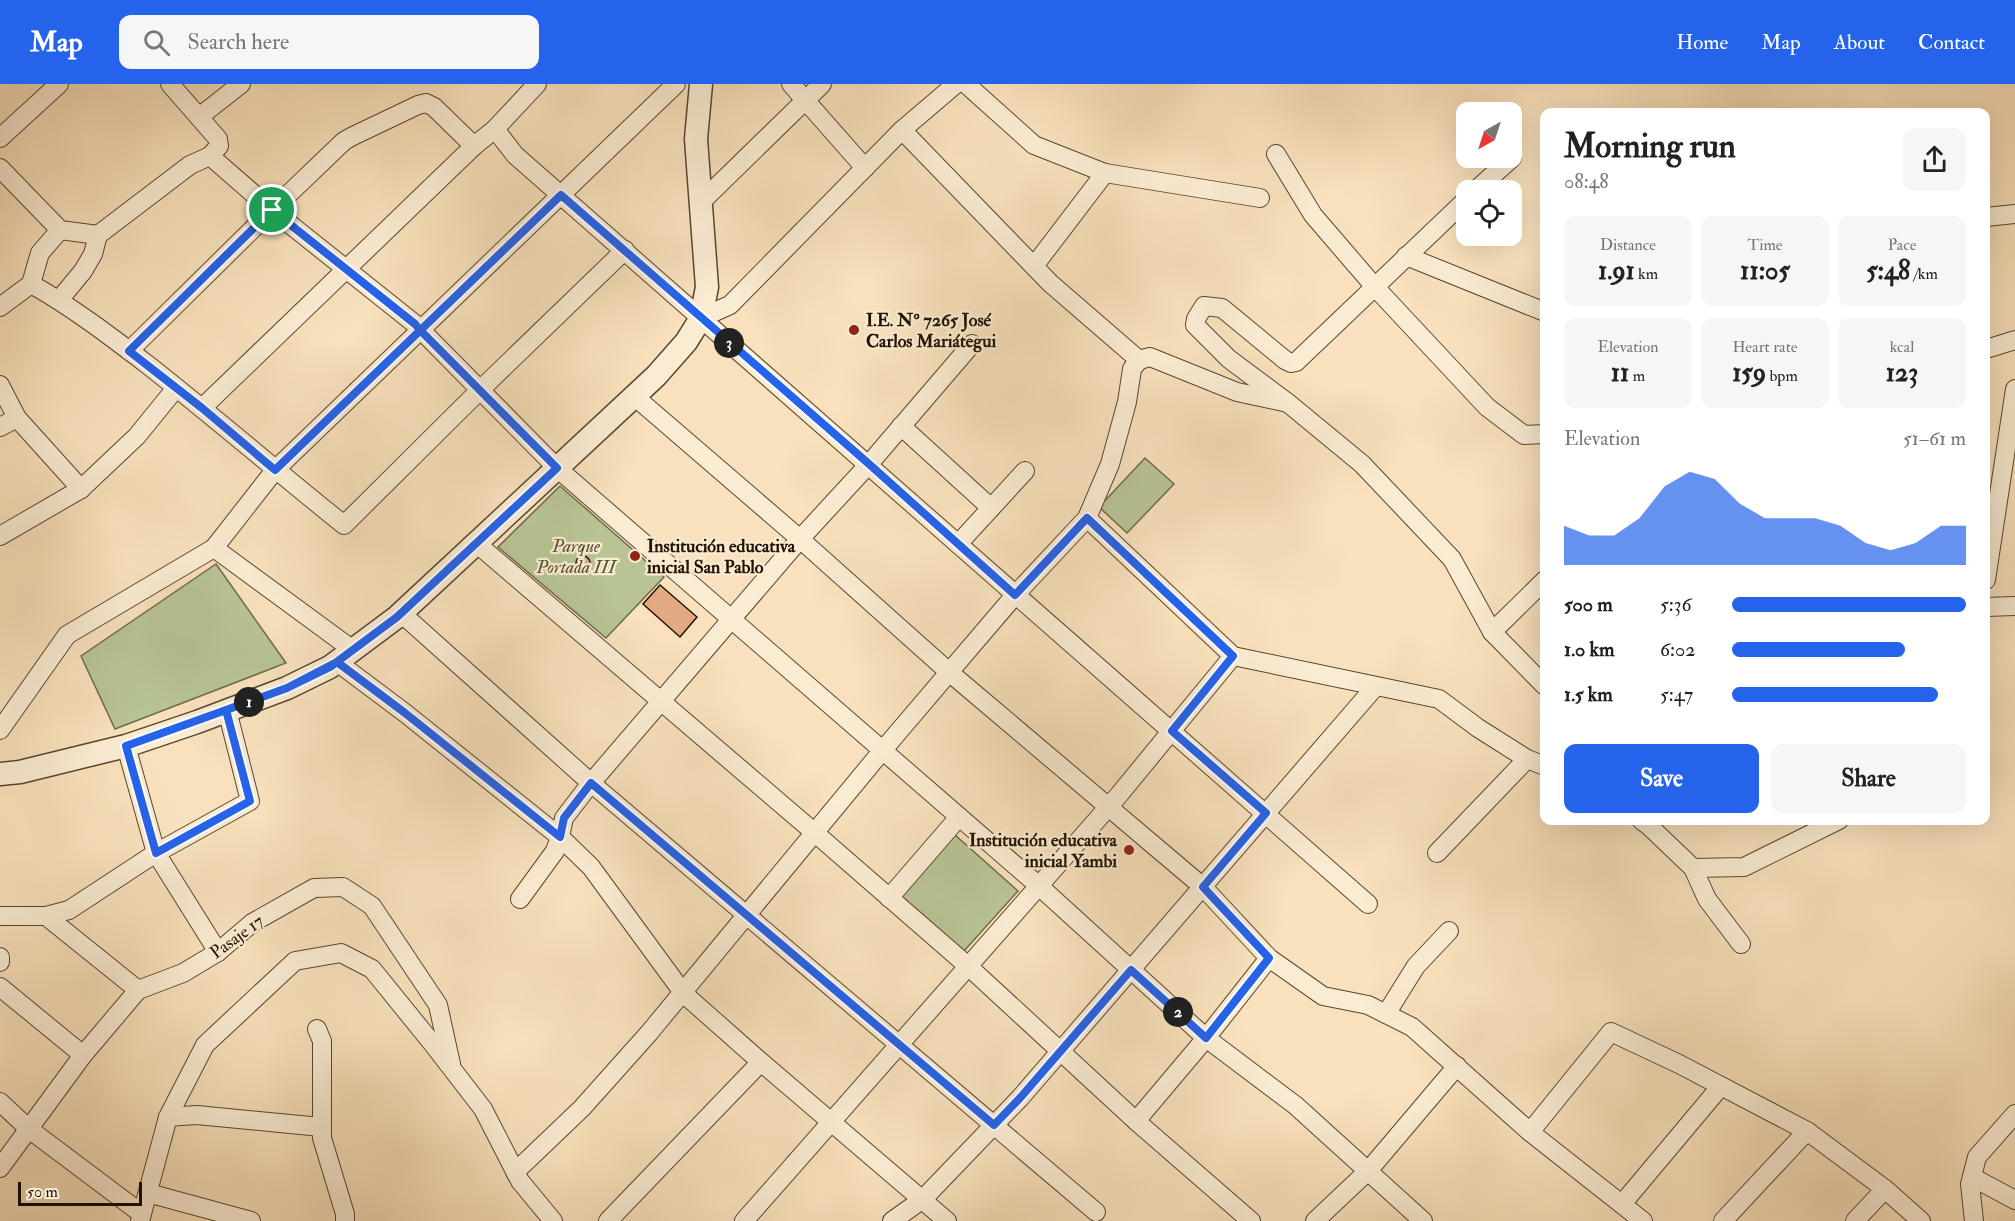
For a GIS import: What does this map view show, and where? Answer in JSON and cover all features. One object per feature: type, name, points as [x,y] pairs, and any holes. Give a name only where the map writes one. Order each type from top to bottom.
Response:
[{"type":"street","points":[[59,300],[83,271],[93,254],[98,235],[181,171],[210,156],[219,146],[218,139],[170,84]]},
{"type":"street","points":[[199,117],[241,84]]},
{"type":"street","points":[[202,408],[474,146],[495,129],[537,84]]},
{"type":"street","points":[[0,774],[20,772],[101,754],[126,746],[287,688],[345,656],[401,613],[656,376],[686,342],[701,318],[707,287],[696,139],[700,84]]},
{"type":"street","points":[[791,84],[865,168]]},
{"type":"street","points":[[701,201],[822,84]]},
{"type":"street","points":[[701,318],[730,305],[902,130],[956,84]]},
{"type":"street","points":[[966,84],[1034,144],[1105,173],[1260,198]]},
{"type":"street","points":[[0,138],[52,86]]},
{"type":"street","points":[[0,730],[67,635],[214,548],[275,470],[561,195],[668,86]]},
{"type":"street","points":[[129,351],[344,141],[426,103],[434,107],[474,146]]},
{"type":"street","points":[[495,129],[515,154],[561,195],[1368,904]]},
{"type":"street","points":[[902,130],[1050,283],[1139,360]]},
{"type":"street","points":[[1276,154],[1313,215],[1374,286],[1487,407],[1524,435],[1540,434]]},
{"type":"street","points":[[210,156],[272,210],[420,330],[557,468],[1039,886],[1206,1038],[1295,1105],[1423,1221]]},
{"type":"street","points":[[0,168],[60,230],[98,235]]},
{"type":"street","points":[[1487,180],[1500,168]]},
{"type":"street","points":[[1034,266],[1105,173]]},
{"type":"street","points":[[1456,209],[1296,362],[1291,363],[1285,360],[1222,308],[1204,306],[1195,325],[1229,359],[1288,403],[1362,464],[1452,559],[1492,632],[1540,681]]},
{"type":"street","points":[[1990,217],[2015,214]]},
{"type":"street","points":[[0,307],[31,284],[40,253],[60,230]]},
{"type":"street","points":[[31,284],[59,300],[176,387],[344,525],[625,250]]},
{"type":"street","points":[[1406,256],[1540,310]]},
{"type":"street","points":[[1990,348],[2015,340]]},
{"type":"street","points":[[520,899],[555,851],[564,818],[591,783],[800,539],[869,464],[972,344]]},
{"type":"street","points":[[515,1172],[582,1108],[650,1033],[882,750],[1015,595],[1087,518],[1110,464],[1127,402],[1132,369],[1139,360],[1150,357],[1237,392],[1288,403]]},
{"type":"street","points":[[0,385],[17,418],[81,489]]},
{"type":"street","points":[[0,536],[81,489],[137,436],[176,387]]},
{"type":"street","points":[[1990,554],[2015,389]]},
{"type":"street","points":[[634,396],[950,672],[1203,887],[1269,958],[1323,996],[1368,1005],[1412,1027],[1530,1132],[1643,1221]]},
{"type":"street","points":[[0,427],[17,418]]},
{"type":"street","points":[[901,426],[991,508]]},
{"type":"street","points":[[958,544],[1025,471]]},
{"type":"street","points":[[1087,518],[1233,656],[1439,699],[1478,728],[1527,759],[1540,764]]},
{"type":"street","points":[[476,543],[815,832],[969,967],[1136,1121],[1251,1221]]},
{"type":"street","points":[[214,548],[345,656],[405,713],[560,837],[591,867],[683,993],[947,1221]]},
{"type":"street","points":[[1492,632],[1540,585]]},
{"type":"street","points":[[1990,607],[2015,606]]},
{"type":"street","points":[[401,613],[591,783],[1096,1212]]},
{"type":"street","points":[[744,1221],[1108,807],[1233,656]]},
{"type":"street","points":[[892,1221],[922,1200],[1020,1098],[1376,687]]},
{"type":"street","points":[[0,915],[46,916],[69,910],[156,853],[250,801],[226,710]]},
{"type":"street","points":[[126,746],[156,853],[218,952]]},
{"type":"street","points":[[1437,854],[1527,759]]},
{"type":"street","points":[[889,898],[959,817]]},
{"type":"street","points":[[1649,825],[1693,868],[1707,899],[1741,944]]},
{"type":"street","points":[[1693,868],[1744,867],[1823,825]]},
{"type":"street","name":"Pasaje 17","points":[[0,1168],[83,1055],[138,990],[183,973],[218,952],[252,924],[314,888],[343,887],[372,906],[438,1005],[452,1069]]},
{"type":"street","points":[[46,916],[138,990]]},
{"type":"street","points":[[1386,1014],[1416,966],[1449,931]]},
{"type":"street","points":[[0,1102],[29,1129],[141,1218],[168,1117],[205,1045],[295,960],[341,953],[372,969],[452,1069],[483,1109],[520,1181],[553,1221]]},
{"type":"street","points":[[0,957],[0,962]]},
{"type":"street","points":[[1136,1121],[1269,958]]},
{"type":"street","points":[[0,987],[83,1055]]},
{"type":"street","points":[[317,1029],[322,1041],[322,1138],[345,1214],[345,1221]]},
{"type":"street","points":[[1530,1132],[1611,1032],[1807,1131],[1885,1189],[1921,1221]]},
{"type":"street","points":[[608,1221],[761,1062]]},
{"type":"street","points":[[1315,1221],[1368,1171],[1457,1066]]},
{"type":"street","points":[[1622,1204],[1721,1086]]},
{"type":"street","points":[[1974,1221],[1970,1184],[1977,1157],[2015,1114]]},
{"type":"street","points":[[168,1117],[197,1115],[321,1127]]},
{"type":"street","points":[[1724,1221],[1807,1131]]},
{"type":"street","points":[[1972,1177],[2015,1200]]},
{"type":"street","points":[[1855,1221],[1885,1189]]},
{"type":"street","points":[[148,1193],[251,1221]]},
{"type":"green space","points":[[1145,458],[1174,484],[1127,533],[1099,507]]},
{"type":"green space","name":"Parque Portada III","points":[[560,486],[664,577],[606,638],[498,547]]},
{"type":"green space","points":[[216,564],[286,663],[115,729],[81,656]]},
{"type":"green space","points":[[954,834],[1018,891],[964,951],[900,895]]},
{"type":"building","points":[[583,556],[588,558],[590,563],[588,568],[583,570],[578,568],[576,563],[578,558]]},
{"type":"building","points":[[660,585],[697,617],[680,637],[643,604]]},
{"type":"place","name":"I.E. Nº 7265 José Carlos Mariátegui","points":[[854,330]]},
{"type":"place","name":"Institución educativa inicial San Pablo","points":[[635,556]]},
{"type":"place","name":"Institución educativa inicial Yambi","points":[[1129,850]]},
{"type":"route","points":[[272,210],[129,351],[202,408],[275,470],[420,330],[561,195],[1015,595],[1087,518],[1233,656],[1172,731],[1266,813],[1203,887],[1269,958],[1206,1038],[1131,970],[994,1125],[591,783],[564,818],[560,837],[405,713],[337,662],[330,667],[287,688],[126,746],[156,853],[250,801],[226,710],[287,688],[330,667],[397,617],[557,468],[420,330],[415,324],[272,210]]}]
